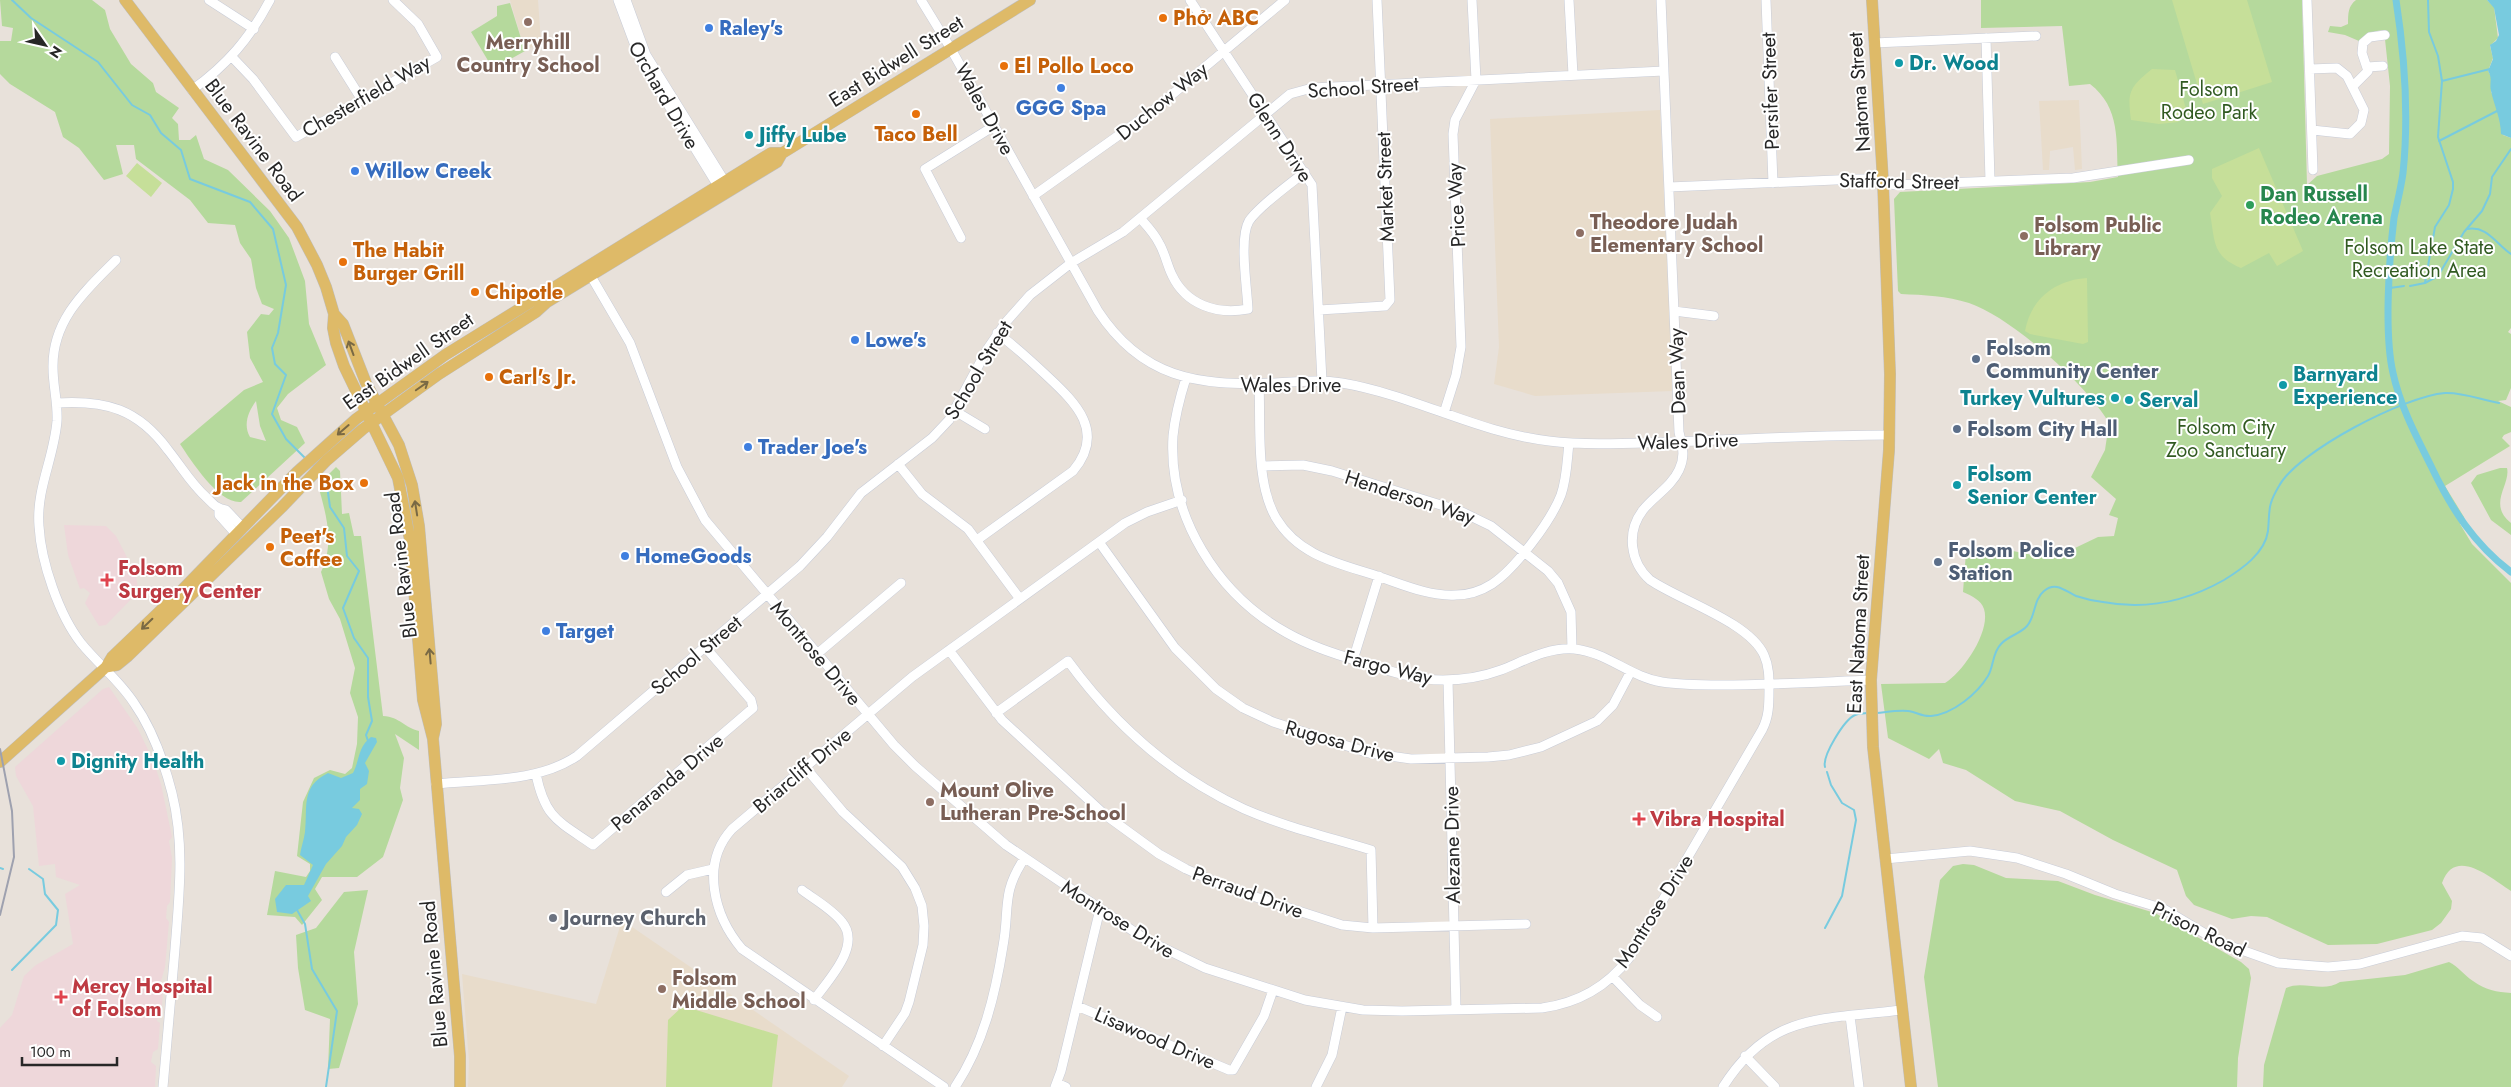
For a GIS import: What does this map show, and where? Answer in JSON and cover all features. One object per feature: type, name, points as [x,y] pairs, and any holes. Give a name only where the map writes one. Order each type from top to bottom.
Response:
[{"type":"main road","name":"Blue Ravine Road","points":[[125,0],[296,227],[317,265],[334,314],[343,324],[357,364],[399,445],[412,485],[421,552],[436,724],[433,739]]},
{"type":"main road","name":"East Bidwell Street","points":[[0,762],[106,667],[112,657],[300,470],[323,456],[442,372],[491,341],[588,272],[722,188],[771,154],[782,153],[1030,0]]},
{"type":"main road","name":"Natoma Street","points":[[1872,0],[1883,182]]},
{"type":"main road","name":"East Natoma Street","points":[[1883,182],[1890,374],[1890,435],[1871,685],[1873,747],[1911,1087]]},
{"type":"main road","name":"East Bidwell Street","points":[[106,667],[117,664],[128,656],[249,540],[305,483],[323,456],[376,403],[445,354],[538,298],[668,229],[675,219],[718,193],[722,188]]},
{"type":"main road","points":[[491,341],[492,332],[533,305],[538,298]]},
{"type":"main road","name":"Blue Ravine Road","points":[[334,314],[332,328],[336,343],[398,478],[406,523],[415,586],[424,700],[433,739],[460,1056],[460,1087]]},
{"type":"main road","points":[[442,372],[449,364],[480,342],[478,334]]},
{"type":"main road","points":[[249,540],[248,533],[283,497],[300,470]]},
{"type":"main road","points":[[406,523],[410,524],[415,531],[416,546],[421,552]]},
{"type":"main road","points":[[196,591],[202,575],[236,542],[240,531]]},
{"type":"main road","points":[[421,667],[427,676],[430,704],[434,706]]},
{"type":"street","points":[[209,0],[254,30]]},
{"type":"street","points":[[192,90],[214,74],[232,57],[254,30],[270,0]]},
{"type":"street","name":"Chesterfield Way","points":[[232,57],[253,79],[296,137],[437,57],[418,24],[393,0]]},
{"type":"street","name":"Orchard Drive","points":[[618,0],[640,59],[722,188]]},
{"type":"street","name":"Orchard Drive","points":[[626,0],[646,55],[722,188]]},
{"type":"street","name":"Wales Drive","points":[[921,0],[952,49],[1098,311],[1120,338],[1147,360],[1186,378],[1225,385],[1322,381],[1356,386],[1527,438],[1569,443],[1682,442],[1822,435],[1890,435]]},
{"type":"street","name":"Glenn Drive","points":[[1190,0],[1312,185],[1322,381]]},
{"type":"street","name":"Duchow Way","points":[[1034,196],[1132,127],[1285,0]]},
{"type":"street","name":"Market Street","points":[[1319,310],[1385,306],[1390,300],[1377,0]]},
{"type":"street","name":"Price Way","points":[[1444,413],[1459,364],[1462,330],[1453,129],[1476,80],[1472,0]]},
{"type":"street","points":[[1569,0],[1573,76]]},
{"type":"street","name":"Dean Way","points":[[1661,0],[1679,433],[1682,442],[1683,458],[1676,475],[1644,509],[1636,523],[1632,543],[1635,559],[1650,580],[1750,636],[1764,655],[1769,673],[1769,685]]},
{"type":"street","name":"Persifer Street","points":[[1766,0],[1774,183]]},
{"type":"street","points":[[2307,0],[2313,170]]},
{"type":"street","points":[[2353,86],[2366,75],[2368,67],[2362,53],[2363,43],[2370,37],[2385,35]]},
{"type":"street","points":[[1874,43],[2036,36]]},
{"type":"street","points":[[1986,38],[1990,181]]},
{"type":"street","points":[[335,57],[362,100]]},
{"type":"street","points":[[2368,67],[2383,66]]},
{"type":"street","points":[[2310,69],[2337,68],[2347,76],[2364,110],[2361,123],[2354,131],[2347,134],[2312,130]]},
{"type":"street","name":"School Street","points":[[436,784],[536,774],[560,766],[577,756],[767,595],[814,552],[861,493],[932,438],[955,411],[997,333],[1030,295],[1071,263],[1109,241],[1140,218],[1282,99],[1303,89],[1664,71]]},
{"type":"street","points":[[961,238],[925,170],[994,126]]},
{"type":"street","name":"Stafford Street","points":[[1669,187],[1858,179],[1895,185],[2073,178],[2188,160]]},
{"type":"street","points":[[1140,218],[1158,240],[1177,284],[1189,297],[1204,306],[1221,311],[1248,309],[1245,238],[1247,225],[1256,213],[1305,172]]},
{"type":"street","points":[[116,260],[80,296],[62,322],[53,358],[57,403],[55,439],[43,478],[39,503],[41,543],[65,617],[80,641],[106,667],[131,699],[152,733],[172,793],[177,818],[180,852],[180,888],[163,1087]]},
{"type":"street","name":"Montrose Drive","points":[[588,272],[636,357],[677,466],[695,503],[717,536],[868,714],[915,766],[987,830],[1024,859],[1145,939],[1182,959],[1273,990],[1342,1008],[1387,1011],[1554,1006],[1588,994],[1613,976],[1632,953],[1762,730],[1768,715],[1769,685]]},
{"type":"street","points":[[1674,311],[1714,316]]},
{"type":"street","points":[[978,540],[1073,471],[1082,458],[1087,437],[1085,422],[1075,403],[1024,354],[997,333]]},
{"type":"street","name":"Fargo Way","points":[[1186,378],[1179,402],[1173,438],[1175,474],[1182,500],[1201,550],[1223,582],[1242,601],[1289,634],[1308,644],[1353,660],[1418,678],[1448,680],[1488,674],[1545,652],[1572,649],[1598,654],[1630,673],[1666,683],[1871,685]]},
{"type":"street","points":[[1259,384],[1264,483],[1271,508],[1281,525],[1299,544],[1320,558],[1435,594],[1466,594],[1486,588],[1499,579],[1524,552],[1545,525],[1557,504],[1565,481],[1569,443]]},
{"type":"street","points":[[57,403],[99,403],[124,411],[138,419],[154,433],[194,486],[219,509],[226,510],[240,531]]},
{"type":"street","points":[[955,411],[985,429]]},
{"type":"street","points":[[898,464],[922,494],[956,518],[978,540],[1020,599]]},
{"type":"street","name":"Henderson Way","points":[[1262,466],[1288,465],[1318,468],[1460,511],[1492,526],[1548,571],[1564,592],[1571,617],[1572,649]]},
{"type":"street","name":"Briarcliff Drive","points":[[944,1087],[750,956],[736,941],[728,928],[714,891],[712,870],[717,851],[726,836],[868,714],[950,650],[1098,542],[1136,517],[1182,500]]},
{"type":"street","name":"Rugosa Drive","points":[[1098,542],[1185,660],[1216,689],[1243,708],[1289,728],[1381,756],[1411,759],[1488,757],[1541,747],[1588,726],[1613,705],[1630,673]]},
{"type":"street","points":[[1353,660],[1379,576]]},
{"type":"street","points":[[817,654],[901,583]]},
{"type":"street","name":"Penaranda Drive","points":[[536,774],[543,803],[552,815],[593,845],[753,708],[751,700],[705,647]]},
{"type":"street","name":"Perraud Drive","points":[[950,650],[996,713],[1104,814],[1166,858],[1206,879],[1242,893],[1342,925],[1373,928],[1526,924]]},
{"type":"street","points":[[996,713],[1068,661],[1122,725],[1145,746],[1191,779],[1228,801],[1262,816],[1371,850],[1373,928]]},
{"type":"street","name":"Alezane Drive","points":[[1448,680],[1456,1010]]},
{"type":"street","points":[[805,768],[843,812],[902,867],[915,888],[922,906],[923,945],[909,1002],[902,1018],[883,1046]]},
{"type":"street","name":"Prison Road","points":[[1885,860],[1970,851],[2017,858],[2059,871],[2115,894],[2164,909],[2220,942],[2278,963],[2328,967],[2360,964],[2462,936],[2482,938],[2511,956]]},
{"type":"street","points":[[955,1087],[972,1060],[983,1032],[1004,944],[1009,886],[1024,859]]},
{"type":"street","points":[[666,892],[687,876],[712,870]]},
{"type":"street","points":[[802,890],[839,919],[847,930],[848,939],[846,953],[814,1000]]},
{"type":"street","points":[[1066,1087],[1056,1085],[1100,909]]},
{"type":"street","points":[[1613,976],[1640,1006],[1657,1017]]},
{"type":"street","name":"Lisawood Drive","points":[[1077,1006],[1233,1070],[1264,1016],[1273,990]]},
{"type":"street","points":[[1316,1087],[1332,1055],[1342,1008]]},
{"type":"street","points":[[1723,1087],[1745,1056],[1770,1036],[1792,1026],[1901,1010]]},
{"type":"street","points":[[1850,1016],[1859,1087]]},
{"type":"street","points":[[1745,1056],[1775,1087]]},
{"type":"shaded area","name":"Merryhill Country School","points":[[510,0],[538,0],[541,42],[525,51]]},
{"type":"shaded area","points":[[2079,100],[2082,169],[2075,170],[2073,147],[2050,151],[2049,170],[2043,170],[2039,101]]},
{"type":"shaded area","name":"Theodore Judah Elementary School","points":[[1660,110],[1673,391],[1535,396],[1494,384],[1499,347],[1490,119]]},
{"type":"shaded area","name":"Folsom Surgery Center","points":[[64,525],[106,526],[116,536],[135,573],[139,591],[106,625],[99,626],[85,603],[90,593],[84,588],[80,589],[68,555]]},
{"type":"shaded area","points":[[109,687],[138,729],[153,760],[161,784],[172,837],[169,841],[172,858],[170,902],[167,906],[166,918],[169,922],[165,967],[161,981],[163,985],[162,1007],[158,1010],[157,1021],[160,1023],[158,1049],[153,1052],[151,1062],[156,1066],[155,1087],[0,1087],[0,1028],[12,1015],[24,976],[36,965],[73,944],[65,894],[80,885],[56,877],[55,864],[39,866],[33,806],[16,776],[15,767],[103,689]]},
{"type":"shaded area","name":"Folsom Middle School","points":[[622,920],[849,1076],[842,1087],[468,1087],[469,1061],[462,974],[596,1004]]},
{"type":"green space","points":[[0,0],[92,0],[105,10],[110,29],[131,64],[153,83],[156,92],[179,108],[172,118],[178,124],[179,140],[190,140],[196,135],[204,159],[228,170],[270,211],[289,238],[305,281],[309,324],[326,365],[288,394],[277,408],[281,420],[297,427],[305,443],[241,502],[233,501],[215,489],[199,471],[180,444],[244,390],[263,382],[250,358],[247,332],[261,314],[269,315],[274,309],[262,304],[256,288],[251,259],[240,243],[235,225],[208,223],[190,200],[136,159],[134,145],[116,145],[123,174],[104,180],[79,148],[63,137],[55,112],[10,84],[0,74],[0,41],[11,41],[13,28],[2,26]],"holes":[[[256,401],[260,426],[266,441],[250,437],[248,432],[247,419]]]},
{"type":"green space","points":[[1981,0],[2302,0],[2307,185],[2317,176],[2382,159],[2389,154],[2390,86],[2384,30],[2377,31],[2359,41],[2345,35],[2328,32],[2330,26],[2341,27],[2348,24],[2349,10],[2353,2],[2356,0],[2487,0],[2494,7],[2498,38],[2490,46],[2493,58],[2488,71],[2492,78],[2491,92],[2496,100],[2503,135],[2511,138],[2511,328],[2508,332],[2511,334],[2511,388],[2506,400],[2498,401],[2511,407],[2511,432],[2502,438],[2510,446],[2445,486],[2464,517],[2465,521],[2460,524],[2472,544],[2511,583],[2511,891],[2474,868],[2455,867],[2448,872],[2442,883],[2452,901],[2451,909],[2441,923],[2432,930],[2377,944],[2328,945],[2267,917],[2251,916],[2232,919],[2194,905],[2186,896],[2177,870],[2113,840],[2060,811],[2015,801],[1966,770],[1943,763],[1939,749],[1929,759],[1888,738],[1881,684],[1945,683],[1967,661],[1979,639],[1985,618],[1984,609],[1978,601],[1963,592],[1966,552],[2013,551],[2052,559],[2098,537],[2114,536],[2118,518],[2109,515],[2116,499],[2091,477],[2105,450],[2109,423],[2084,390],[2026,337],[2006,322],[1986,311],[1961,301],[1935,296],[1901,294],[1898,291],[1894,199],[1900,192],[2090,182],[2118,177],[2115,126],[2112,114],[2100,93],[2090,84],[2069,86],[2062,26],[1981,28]]},
{"type":"green space","name":"Folsom Rodeo Park","points":[[2172,0],[2247,0],[2272,82],[2203,104]]},
{"type":"green space","points":[[510,3],[525,51],[493,69],[471,32],[497,16],[497,6]]},
{"type":"green space","points":[[2152,69],[2175,70],[2186,109],[2178,122],[2159,124],[2131,120],[2130,96],[2132,90],[2139,80]]},
{"type":"green space","name":"Dan Russell Rodeo Arena","points":[[2259,148],[2303,251],[2277,266],[2269,253],[2241,268],[2225,258],[2216,247],[2210,213],[2222,196],[2212,178],[2212,169]]},
{"type":"green space","points":[[137,163],[162,183],[151,197],[126,176]]},
{"type":"green space","points":[[2087,278],[2088,342],[2083,344],[2030,334],[2025,331],[2033,309],[2047,293],[2065,282]]},
{"type":"green space","points":[[336,467],[340,471],[342,514],[349,513],[354,536],[361,536],[383,716],[394,718],[419,731],[419,750],[395,734],[404,758],[400,788],[403,800],[383,857],[357,877],[322,877],[315,889],[322,900],[302,925],[295,917],[267,915],[275,871],[306,877],[310,871],[310,864],[297,856],[303,802],[314,778],[330,770],[345,774],[352,768],[357,744],[358,717],[350,693],[355,668],[340,619],[329,599],[321,572],[328,550],[328,528],[318,485]]},
{"type":"green space","points":[[2500,468],[2507,468],[2506,481],[2500,502],[2504,516],[2511,523],[2511,535],[2491,520],[2471,483],[2477,475]]},
{"type":"green space","points":[[1963,864],[1974,865],[2006,878],[2058,881],[2095,895],[2155,913],[2241,962],[2249,969],[2251,978],[2238,1058],[2237,1087],[1938,1087],[1924,977],[1940,880],[1953,866]]},
{"type":"green space","points":[[368,890],[354,952],[358,1004],[339,1068],[328,1069],[330,1019],[305,1010],[298,968],[296,935],[316,928],[344,892]]},
{"type":"green space","points":[[2449,962],[2482,987],[2511,993],[2511,1087],[2263,1087],[2264,1065],[2286,988],[2299,985],[2320,987],[2340,982],[2405,975]]},
{"type":"green space","points":[[683,1006],[778,1035],[772,1087],[666,1087],[668,1020]]},
{"type":"water","points":[[2487,0],[2511,0],[2511,138],[2501,134],[2499,117],[2492,96],[2488,71],[2493,59],[2490,45],[2496,41],[2499,35],[2494,8]]},
{"type":"water","points":[[371,737],[376,738],[377,742],[365,763],[369,771],[367,784],[360,789],[360,800],[352,808],[359,809],[362,814],[357,825],[326,864],[308,896],[311,901],[292,914],[277,912],[275,899],[286,885],[304,885],[313,865],[300,855],[305,832],[306,806],[309,791],[319,779],[328,773],[341,778],[353,773],[361,749]]},
{"type":"waterway","points":[[12,0],[31,18],[98,62],[132,105],[150,115],[161,133],[181,150],[190,179],[250,202],[273,229],[286,285],[278,333],[272,348],[275,364],[286,375],[272,414],[286,439],[305,458]]},
{"type":"waterway","points":[[2396,0],[2404,65],[2406,130],[2403,173],[2394,218],[2390,254],[2388,318],[2390,357],[2393,373],[2400,398],[2410,422],[2447,497],[2465,524],[2486,550],[2511,572]]},
{"type":"waterway","points":[[2410,286],[2425,283],[2435,227],[2449,205],[2453,189],[2453,182],[2438,137],[2442,81],[2438,56],[2429,32],[2428,0]]},
{"type":"waterway","points":[[2442,81],[2490,69]]},
{"type":"waterway","points":[[2439,141],[2499,110]]},
{"type":"waterway","points":[[2425,283],[2438,276],[2464,232],[2482,211],[2490,194],[2492,177],[2511,149]]},
{"type":"waterway","points":[[2467,229],[2480,230],[2486,233],[2511,254]]},
{"type":"waterway","points":[[2390,288],[2404,286]]},
{"type":"waterway","points":[[1877,713],[1904,711],[1931,716],[1948,711],[1964,702],[1978,690],[1988,676],[1996,651],[2001,644],[2021,631],[2030,622],[2040,595],[2048,588],[2060,588],[2076,596],[2093,600],[2134,605],[2165,602],[2181,598],[2224,580],[2252,560],[2258,553],[2266,539],[2272,499],[2290,472],[2307,457],[2329,442],[2380,415],[2427,396],[2445,393],[2465,395],[2499,403]]},
{"type":"waterway","points":[[321,473],[326,478],[330,507],[344,528],[347,556],[359,571],[343,608],[354,638],[368,658],[368,697],[372,721],[366,735],[368,741]]},
{"type":"waterway","points":[[1825,767],[1830,747],[1845,724],[1855,715],[1867,713]]},
{"type":"waterway","points":[[1825,928],[1842,896],[1856,820],[1854,810],[1842,803],[1831,785],[1827,772]]},
{"type":"waterway","name":"Willow Creek","points":[[12,970],[56,925],[58,910],[45,894],[43,879],[29,869]]},
{"type":"waterway","points":[[297,910],[305,924],[312,969],[337,1011],[326,1087]]},
{"type":"railway","points":[[0,749],[12,811],[14,857],[0,915]]},
{"type":"place","name":"Phở ABC","points":[[1163,18]]},
{"type":"place","name":"Merryhill Country School","points":[[528,22]]},
{"type":"place","name":"Raley's","points":[[709,28]]},
{"type":"place","name":"Dr. Wood","points":[[1899,63]]},
{"type":"place","name":"El Pollo Loco","points":[[1004,66]]},
{"type":"place","name":"GGG Spa","points":[[1061,88]]},
{"type":"place","name":"Taco Bell","points":[[916,114]]},
{"type":"place","name":"Jiffy Lube","points":[[749,135]]},
{"type":"place","name":"Willow Creek","points":[[355,171]]},
{"type":"place","name":"Dan Russell Rodeo Arena","points":[[2250,205]]},
{"type":"place","name":"Theodore Judah Elementary School","points":[[1580,233]]},
{"type":"place","name":"Folsom Public Library","points":[[2024,236]]},
{"type":"place","name":"The Habit Burger Grill","points":[[343,262]]},
{"type":"place","name":"Chipotle","points":[[475,292]]},
{"type":"place","name":"Lowe's","points":[[855,340]]},
{"type":"place","name":"Folsom Community Center","points":[[1976,359]]},
{"type":"place","name":"Carl's Jr.","points":[[489,377]]},
{"type":"place","name":"Barnyard Experience","points":[[2283,385]]},
{"type":"place","name":"Turkey Vultures","points":[[2115,398]]},
{"type":"place","name":"Serval","points":[[2129,400]]},
{"type":"place","name":"Folsom City Hall","points":[[1957,429]]},
{"type":"place","name":"Trader Joe's","points":[[748,447]]},
{"type":"place","name":"Jack in the Box","points":[[364,483]]},
{"type":"place","name":"Folsom Senior Center","points":[[1957,485]]},
{"type":"place","name":"Peet's Coffee","points":[[270,547]]},
{"type":"place","name":"HomeGoods","points":[[625,556]]},
{"type":"place","name":"Folsom Police Station","points":[[1938,562]]},
{"type":"place","name":"Folsom Surgery Center","points":[[107,580]]},
{"type":"place","name":"Target","points":[[546,631]]},
{"type":"place","name":"Dignity Health","points":[[61,761]]},
{"type":"place","name":"Mount Olive Lutheran Pre-School","points":[[930,802]]},
{"type":"place","name":"Vibra Hospital","points":[[1639,819]]},
{"type":"place","name":"Journey Church","points":[[553,918]]},
{"type":"place","name":"Folsom Middle School","points":[[662,989]]},
{"type":"place","name":"Mercy Hospital of Folsom","points":[[61,997]]},
{"type":"park label","name":"Folsom Lake State Recreation Area","points":[[2419,258]]},
{"type":"park label","name":"Folsom City Zoo Sanctuary","points":[[2226,438]]}]
